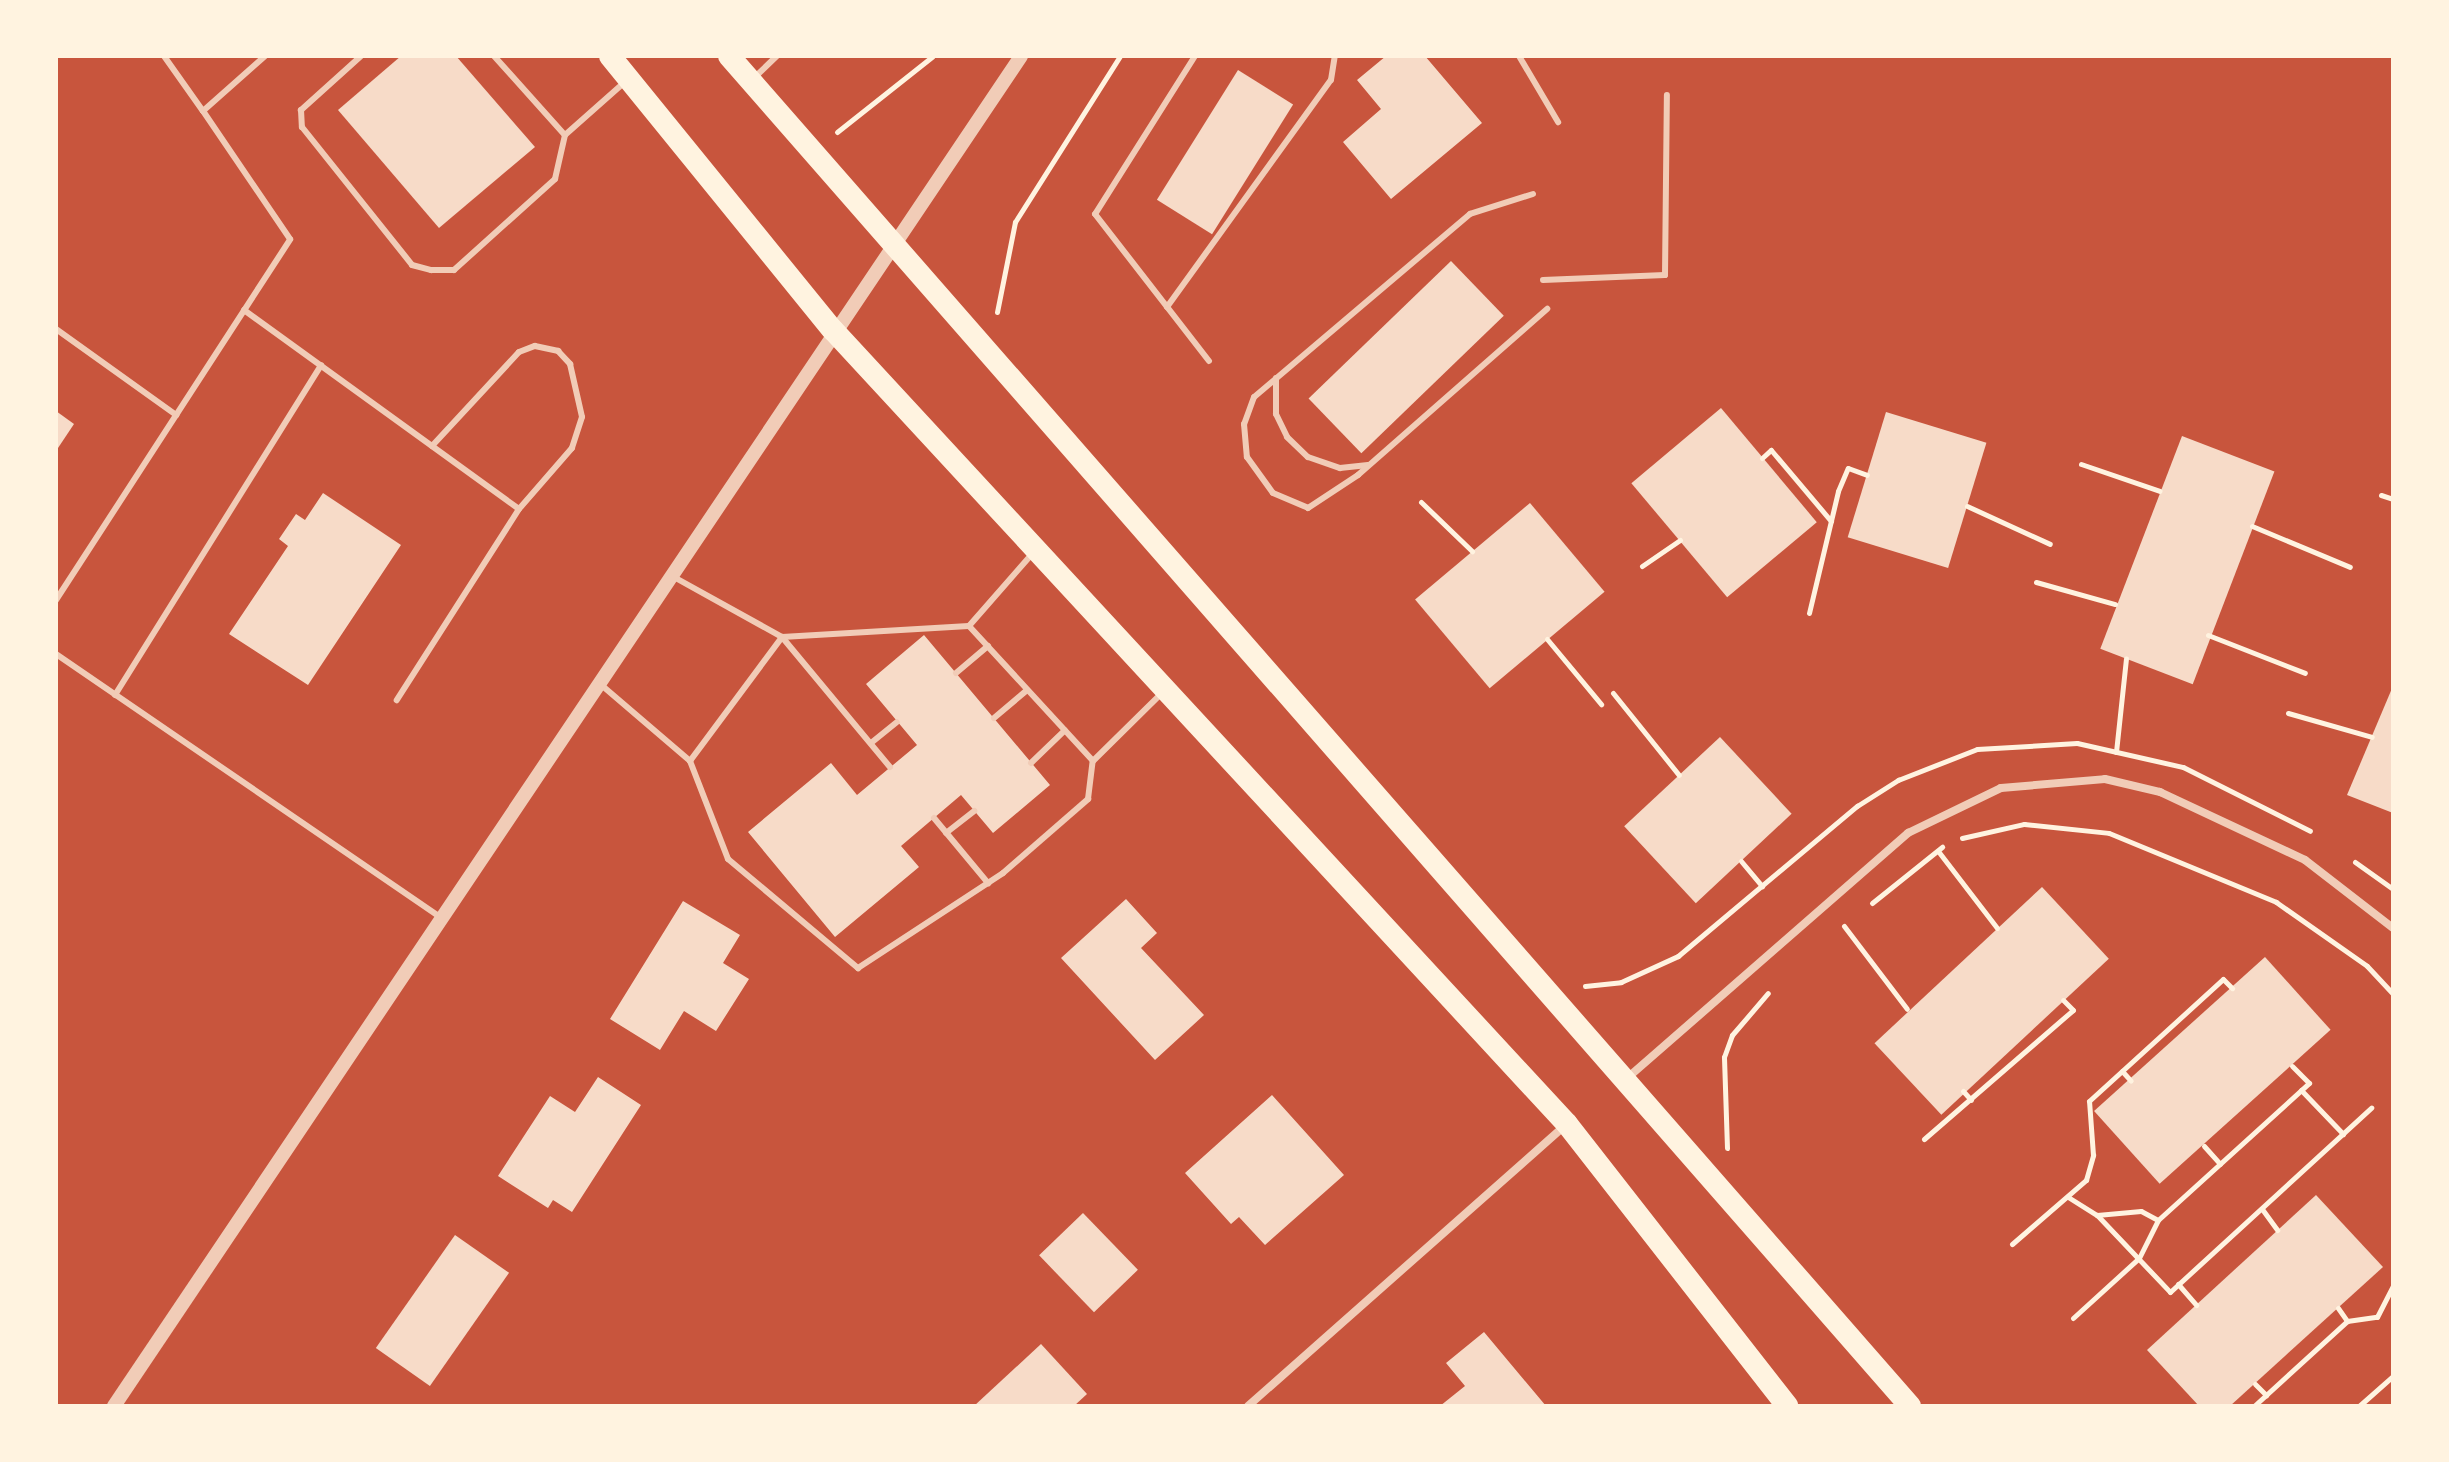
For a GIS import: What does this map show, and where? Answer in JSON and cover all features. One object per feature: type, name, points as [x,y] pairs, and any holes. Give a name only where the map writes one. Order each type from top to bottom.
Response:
[{"type":"highway","points":[[610,56],[833,330],[1567,1124],[1787,1406]]},
{"type":"highway","points":[[729,56],[890,244],[1910,1406]]},
{"type":"street","points":[[114,1406],[443,919],[890,244],[1021,56]]},
{"type":"street","points":[[1625,1081],[1908,833],[2001,788],[2105,779],[2160,792],[2305,860],[2393,928]]},
{"type":"street","points":[[1248,1406],[1567,1124]]},
{"type":"lane","points":[[56,600],[290,239],[164,56]]},
{"type":"lane","points":[[203,111],[265,56]]},
{"type":"lane","points":[[361,56],[301,110],[302,127],[412,265],[454,270],[555,179],[565,135],[629,79]]},
{"type":"lane","points":[[494,56],[565,135]]},
{"type":"lane","points":[[751,81],[777,56]]},
{"type":"lane","points":[[1195,56],[1095,214],[1209,361]]},
{"type":"lane","points":[[1167,307],[1331,80],[1335,56]]},
{"type":"lane","points":[[1519,56],[1558,122]]},
{"type":"lane","points":[[1543,280],[1665,275],[1667,95]]},
{"type":"lane","points":[[1533,194],[1470,214],[1254,397],[1244,424],[1247,457],[1273,493],[1308,508],[1370,465],[1547,309]]},
{"type":"lane","points":[[244,310],[519,509]]},
{"type":"lane","points":[[56,329],[176,415]]},
{"type":"lane","points":[[397,700],[519,509],[572,448],[582,417],[570,364],[558,351],[535,346],[519,352],[432,446]]},
{"type":"lane","points":[[115,695],[321,365]]},
{"type":"lane","points":[[1276,378],[1276,414],[1308,457],[1340,468],[1370,465]]},
{"type":"lane","points":[[782,637],[969,626],[1036,551]]},
{"type":"lane","points":[[671,575],[782,637],[890,767]]},
{"type":"lane","points":[[969,626],[1093,761]]},
{"type":"lane","points":[[690,761],[782,637]]},
{"type":"lane","points":[[956,673],[988,646]]},
{"type":"lane","points":[[56,654],[443,919]]},
{"type":"lane","points":[[599,683],[690,761],[728,859],[858,968],[988,883],[1088,799],[1093,761],[1165,690]]},
{"type":"lane","points":[[994,718],[1026,691]]},
{"type":"lane","points":[[871,743],[897,722]]},
{"type":"lane","points":[[1031,763],[1065,730]]},
{"type":"lane","points":[[946,833],[974,811]]},
{"type":"lane","points":[[934,818],[988,883]]},
{"type":"path","points":[[836,133],[933,56]]},
{"type":"path","points":[[996,317],[1015,222],[1120,56]]},
{"type":"path","points":[[1762,458],[1771,450],[1832,522]]},
{"type":"path","points":[[2081,464],[2160,491]]},
{"type":"path","points":[[1809,613],[1848,468],[1867,475]]},
{"type":"path","points":[[2381,495],[2393,499]]},
{"type":"path","points":[[1421,502],[1472,551]]},
{"type":"path","points":[[1967,506],[2050,544]]},
{"type":"path","points":[[2252,526],[2350,567]]},
{"type":"path","points":[[1642,566],[1680,540]]},
{"type":"path","points":[[2036,582],[2115,604]]},
{"type":"path","points":[[2208,635],[2305,673]]},
{"type":"path","points":[[1547,639],[1601,704]]},
{"type":"path","points":[[2116,752],[2126,659]]},
{"type":"path","points":[[1613,693],[1679,775]]},
{"type":"path","points":[[2288,713],[2372,737]]},
{"type":"path","points":[[1576,987],[1621,982],[1678,956],[1898,780],[1977,749],[2077,743],[2183,767],[2318,837]]},
{"type":"path","points":[[1865,909],[1951,840],[2024,824],[2109,833],[2276,902],[2393,994]]},
{"type":"path","points":[[1938,851],[1997,928]]},
{"type":"path","points":[[2343,854],[2393,889]]},
{"type":"path","points":[[1741,861],[1762,886]]},
{"type":"path","points":[[1832,936],[1854,917]]},
{"type":"path","points":[[1844,926],[1907,1009]]},
{"type":"path","points":[[2012,1244],[2086,1180],[2093,1155],[2089,1101],[2223,979],[2232,988]]},
{"type":"path","points":[[1728,1162],[1724,1057],[1732,1035],[1776,985]]},
{"type":"path","points":[[1924,1139],[2073,1010],[2063,1000]]},
{"type":"path","points":[[2073,1318],[2139,1258],[2158,1220],[2309,1083],[2292,1066]]},
{"type":"path","points":[[2122,1071],[2131,1081]]},
{"type":"path","points":[[2301,1090],[2343,1134]]},
{"type":"path","points":[[1963,1091],[1971,1100]]},
{"type":"path","points":[[2068,1197],[2097,1215],[2170,1292],[2371,1108]]},
{"type":"path","points":[[2204,1146],[2220,1164]]},
{"type":"path","points":[[2262,1209],[2277,1230]]},
{"type":"path","points":[[2097,1215],[2141,1211],[2158,1220]]},
{"type":"path","points":[[2178,1284],[2196,1305]]},
{"type":"path","points":[[2254,1406],[2347,1321],[2377,1317],[2393,1286]]},
{"type":"path","points":[[2338,1308],[2347,1321]]},
{"type":"path","points":[[2359,1406],[2393,1376]]},
{"type":"path","points":[[2255,1384],[2266,1395]]},
{"type":"building","points":[[401,56],[456,56],[535,147],[439,228],[338,110]]},
{"type":"building","points":[[1386,56],[1425,56],[1482,123],[1391,199],[1343,142],[1381,109],[1357,80]]},
{"type":"building","points":[[1238,70],[1293,104],[1212,234],[1157,200]]},
{"type":"building","points":[[1451,261],[1504,316],[1361,453],[1309,399]]},
{"type":"building","points":[[1721,408],[1817,522],[1727,597],[1631,483]]},
{"type":"building","points":[[56,411],[74,424],[56,451]]},
{"type":"building","points":[[1886,412],[1986,443],[1948,568],[1848,537]]},
{"type":"building","points":[[2182,436],[2274,471],[2193,684],[2100,649]]},
{"type":"building","points":[[323,493],[401,545],[308,685],[229,634],[288,546],[279,539],[296,514],[305,520]]},
{"type":"building","points":[[1530,503],[1605,592],[1490,688],[1415,599]]},
{"type":"building","points":[[924,635],[1050,785],[993,833],[961,795],[901,846],[919,867],[835,937],[748,832],[831,763],[857,795],[917,745],[866,684]]},
{"type":"building","points":[[2393,686],[2393,813],[2347,795]]},
{"type":"building","points":[[1720,737],[1792,814],[1696,903],[1624,826]]},
{"type":"building","points":[[2042,887],[2109,959],[1941,1115],[1875,1043]]},
{"type":"building","points":[[1126,899],[1157,933],[1141,948],[1204,1015],[1155,1060],[1061,958]]},
{"type":"building","points":[[683,901],[740,935],[723,963],[749,979],[716,1031],[684,1011],[660,1050],[610,1019]]},
{"type":"building","points":[[2265,957],[2331,1030],[2160,1184],[2094,1111]]},
{"type":"building","points":[[598,1077],[641,1105],[572,1212],[553,1200],[548,1208],[498,1176],[550,1096],[575,1112]]},
{"type":"building","points":[[1272,1095],[1344,1175],[1265,1245],[1239,1217],[1231,1224],[1185,1173]]},
{"type":"building","points":[[2316,1195],[2383,1267],[2230,1406],[2199,1406],[2147,1350]]},
{"type":"building","points":[[1083,1213],[1138,1270],[1094,1312],[1039,1255]]},
{"type":"building","points":[[455,1235],[509,1273],[430,1386],[376,1348]]},
{"type":"building","points":[[1484,1332],[1546,1406],[1440,1406],[1465,1386],[1446,1363]]},
{"type":"building","points":[[1041,1344],[1087,1394],[1074,1406],[974,1406]]}]
